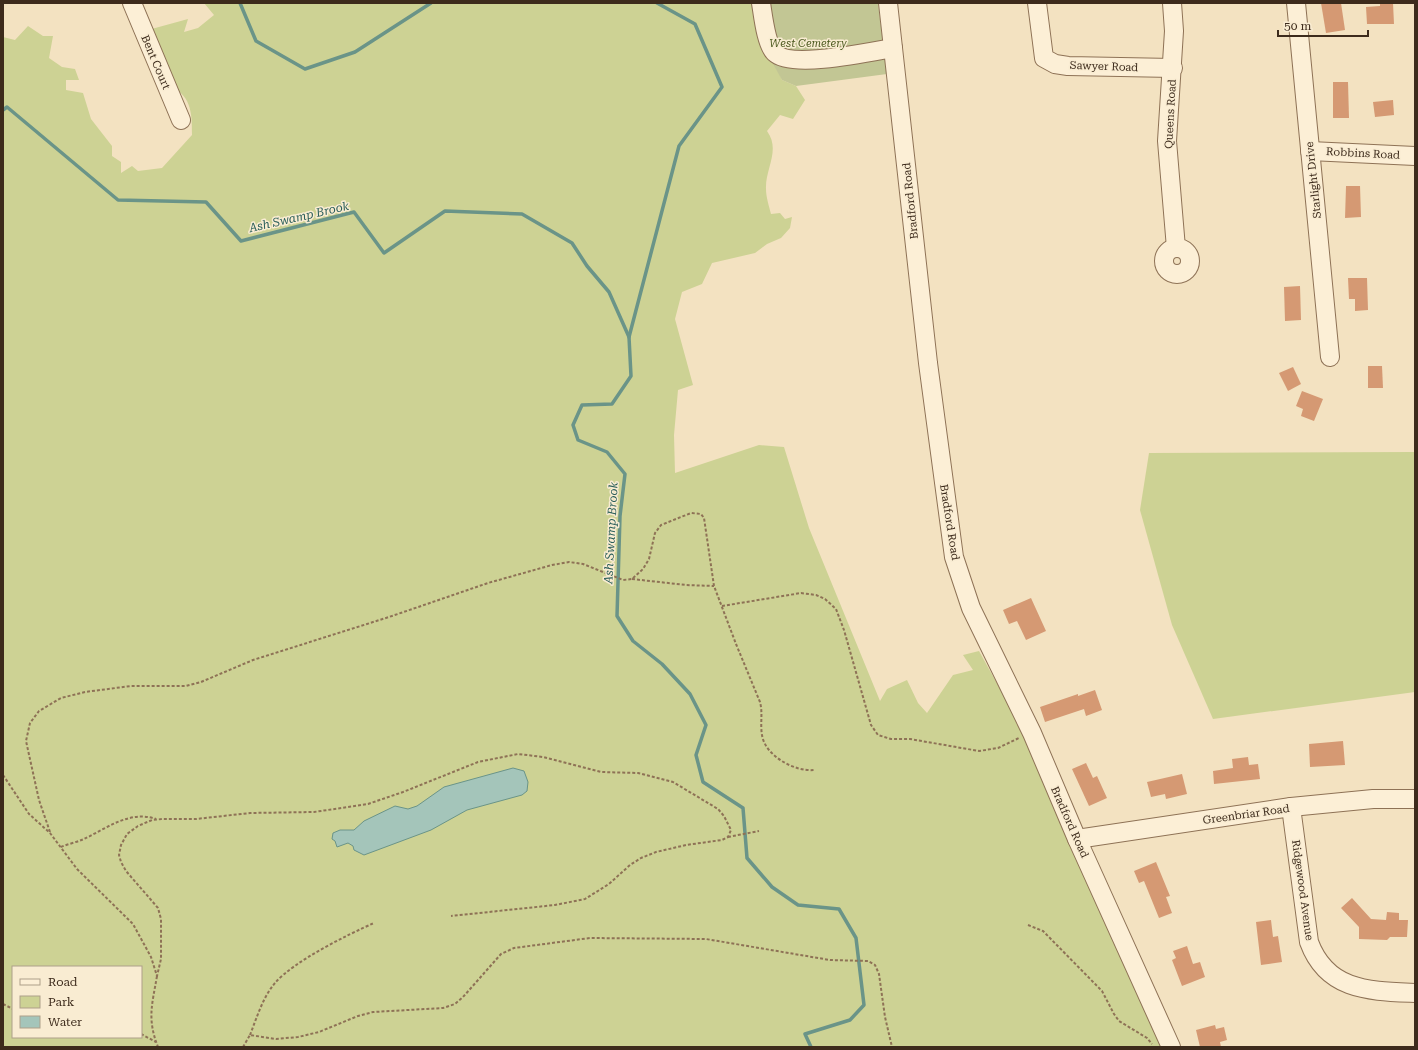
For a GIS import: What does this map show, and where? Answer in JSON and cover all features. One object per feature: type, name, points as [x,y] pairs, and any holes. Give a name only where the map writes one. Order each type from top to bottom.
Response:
[{"type":"street","name":"Bent Court","points":[[132,3],[181,120]]},
{"type":"street","points":[[761,3],[767,36],[774,53],[785,60],[813,60],[893,48]]},
{"type":"street","name":"Bradford Road","points":[[888,3],[928,363],[954,556],[971,608],[1032,732],[1077,839],[1171,1047]]},
{"type":"street","name":"Sawyer Road","points":[[1038,3],[1044,58],[1056,64],[1068,66],[1173,68]]},
{"type":"street","name":"Queens Road","points":[[1172,3],[1174,32],[1173,68],[1167,141],[1176,248]]},
{"type":"street","name":"Starlight Drive","points":[[1296,3],[1330,357]]},
{"type":"street","name":"Robbins Road","points":[[1310,151],[1415,156]]},
{"type":"street","name":"Greenbriar Road","points":[[1077,839],[1291,807],[1373,799],[1415,799]]},
{"type":"street","name":"Ridgewood Avenue","points":[[1291,807],[1309,942],[1314,957],[1333,977],[1345,983],[1377,990],[1415,993]]},
{"type":"path","points":[[632,579],[643,569],[649,559],[654,533],[661,525],[696,512],[704,518],[714,586],[760,702],[762,710],[762,736],[765,745],[771,752],[792,766],[807,771],[814,770]]},
{"type":"path","points":[[50,833],[36,786],[26,741],[30,723],[39,711],[60,698],[85,692],[131,686],[186,686],[201,682],[253,660],[396,615],[488,583],[552,565],[569,562],[583,564],[623,580],[632,579],[686,585],[714,586]]},
{"type":"path","points":[[722,606],[801,593],[816,595],[826,599],[836,608],[844,630],[871,725],[878,735],[891,739],[910,739],[979,750],[998,748],[1032,732]]},
{"type":"path","points":[[60,847],[83,839],[124,819],[135,816],[146,815],[159,819],[196,819],[250,813],[314,812],[355,806],[388,798],[478,762],[518,754],[542,757],[601,772],[638,773],[673,782],[718,809],[729,824],[731,830],[728,837]]},
{"type":"path","points":[[3,776],[29,814],[50,833],[77,868],[133,924],[151,957],[157,976]]},
{"type":"path","points":[[158,1047],[150,1015],[161,959],[162,918],[158,908],[126,871],[119,854],[121,845],[127,834],[138,826],[159,819]]},
{"type":"path","points":[[451,916],[555,905],[586,899],[609,884],[630,865],[656,852],[686,844],[722,840],[728,837],[760,830]]},
{"type":"path","points":[[243,1047],[250,1035],[267,994],[287,971],[347,936],[374,923]]},
{"type":"path","points":[[1028,925],[1043,931],[1102,991],[1119,1021],[1147,1038],[1154,1047]]},
{"type":"path","points":[[250,1035],[276,1039],[298,1037],[319,1032],[358,1016],[373,1012],[443,1008],[454,1004],[463,997],[501,954],[514,948],[590,938],[706,939],[830,960],[868,961],[875,965],[879,974],[885,1017],[892,1047]]},
{"type":"path","points":[[3,1004],[12,1008]]},
{"type":"path","points":[[142,1035],[156,1042]]},
{"type":"green space","points":[[204,3],[752,3],[782,80],[796,86],[805,100],[793,119],[780,115],[767,131],[773,145],[773,152],[766,182],[767,198],[771,214],[780,213],[785,219],[792,217],[790,228],[781,238],[767,244],[755,253],[712,263],[702,284],[682,292],[675,319],[693,385],[678,390],[674,435],[675,473],[759,445],[784,447],[809,528],[880,701],[887,689],[907,680],[918,703],[927,713],[953,675],[973,670],[963,655],[979,651],[1031,745],[1163,1047],[3,1047],[3,37],[15,40],[28,26],[43,36],[53,36],[49,58],[62,67],[75,69],[79,80],[66,80],[66,90],[83,93],[91,119],[112,146],[112,156],[121,162],[121,173],[132,166],[138,171],[162,168],[192,135],[190,107],[184,96],[172,87],[148,30],[188,19],[184,32],[198,28],[214,15]]},
{"type":"green space","name":"West Cemetery","points":[[752,3],[878,3],[887,74],[796,86],[782,80],[766,51]]},
{"type":"green space","points":[[1415,452],[1415,692],[1213,719],[1172,625],[1140,510],[1149,453]]},
{"type":"water","points":[[513,768],[524,771],[528,782],[527,791],[522,795],[467,810],[431,830],[364,855],[354,850],[353,846],[348,843],[337,847],[335,841],[332,839],[333,833],[340,830],[354,830],[364,821],[395,806],[408,809],[417,806],[444,787]]},
{"type":"building","points":[[1321,3],[1341,3],[1345,30],[1326,33]]},
{"type":"building","points":[[1380,3],[1393,3],[1394,24],[1367,24],[1366,7],[1380,6]]},
{"type":"building","points":[[1333,82],[1348,82],[1349,118],[1333,118]]},
{"type":"building","points":[[1393,100],[1394,115],[1375,117],[1373,102]]},
{"type":"building","points":[[1346,186],[1360,186],[1361,217],[1345,218]]},
{"type":"building","points":[[1348,278],[1367,278],[1368,310],[1355,311],[1355,299],[1349,299]]},
{"type":"building","points":[[1300,286],[1301,320],[1285,321],[1284,287]]},
{"type":"building","points":[[1368,366],[1382,366],[1383,388],[1368,388]]},
{"type":"building","points":[[1293,367],[1301,384],[1288,391],[1279,373]]},
{"type":"building","points":[[1302,391],[1323,399],[1314,421],[1301,416],[1303,409],[1296,406]]},
{"type":"building","points":[[1031,598],[1046,631],[1026,640],[1017,621],[1009,624],[1003,610]]},
{"type":"building","points":[[1095,690],[1102,710],[1086,716],[1084,709],[1045,722],[1040,707]]},
{"type":"building","points":[[1343,741],[1345,765],[1310,767],[1309,744]]},
{"type":"building","points":[[1248,757],[1249,765],[1258,764],[1260,779],[1214,784],[1213,771],[1233,768],[1232,759]]},
{"type":"building","points":[[1086,763],[1093,778],[1097,776],[1107,798],[1089,806],[1072,769]]},
{"type":"building","points":[[1182,774],[1187,794],[1166,799],[1165,794],[1151,797],[1147,782]]},
{"type":"building","points":[[1156,862],[1170,896],[1166,897],[1172,913],[1159,918],[1144,881],[1139,883],[1134,871]]},
{"type":"building","points":[[1352,898],[1371,919],[1386,920],[1387,912],[1399,913],[1399,920],[1408,920],[1407,937],[1390,937],[1387,940],[1359,939],[1359,927],[1341,908]]},
{"type":"building","points":[[1271,920],[1273,937],[1278,936],[1282,962],[1261,965],[1256,922]]},
{"type":"building","points":[[1187,946],[1193,964],[1200,962],[1205,977],[1182,986],[1172,960],[1176,958],[1173,951]]},
{"type":"building","points":[[1215,1025],[1216,1029],[1224,1027],[1227,1040],[1220,1042],[1221,1047],[1200,1047],[1196,1030]]},
{"type":"waterway","points":[[240,3],[256,41],[305,69],[355,52],[431,3]]},
{"type":"waterway","points":[[629,337],[679,146],[722,87],[695,24],[657,3]]},
{"type":"waterway","name":"Ash Swamp Brook","points":[[3,110],[7,107],[118,200],[206,202],[241,241],[354,212],[384,253],[445,211],[522,214],[572,243],[587,266],[609,292],[629,337],[631,376],[612,404],[582,405],[573,425],[578,440],[607,452],[625,474],[620,516],[617,616],[633,641],[662,664],[690,694],[706,725],[696,755],[703,782],[743,808],[747,858],[772,887],[798,905],[839,909],[856,938],[864,1005],[850,1020],[805,1034],[811,1047]]}]
